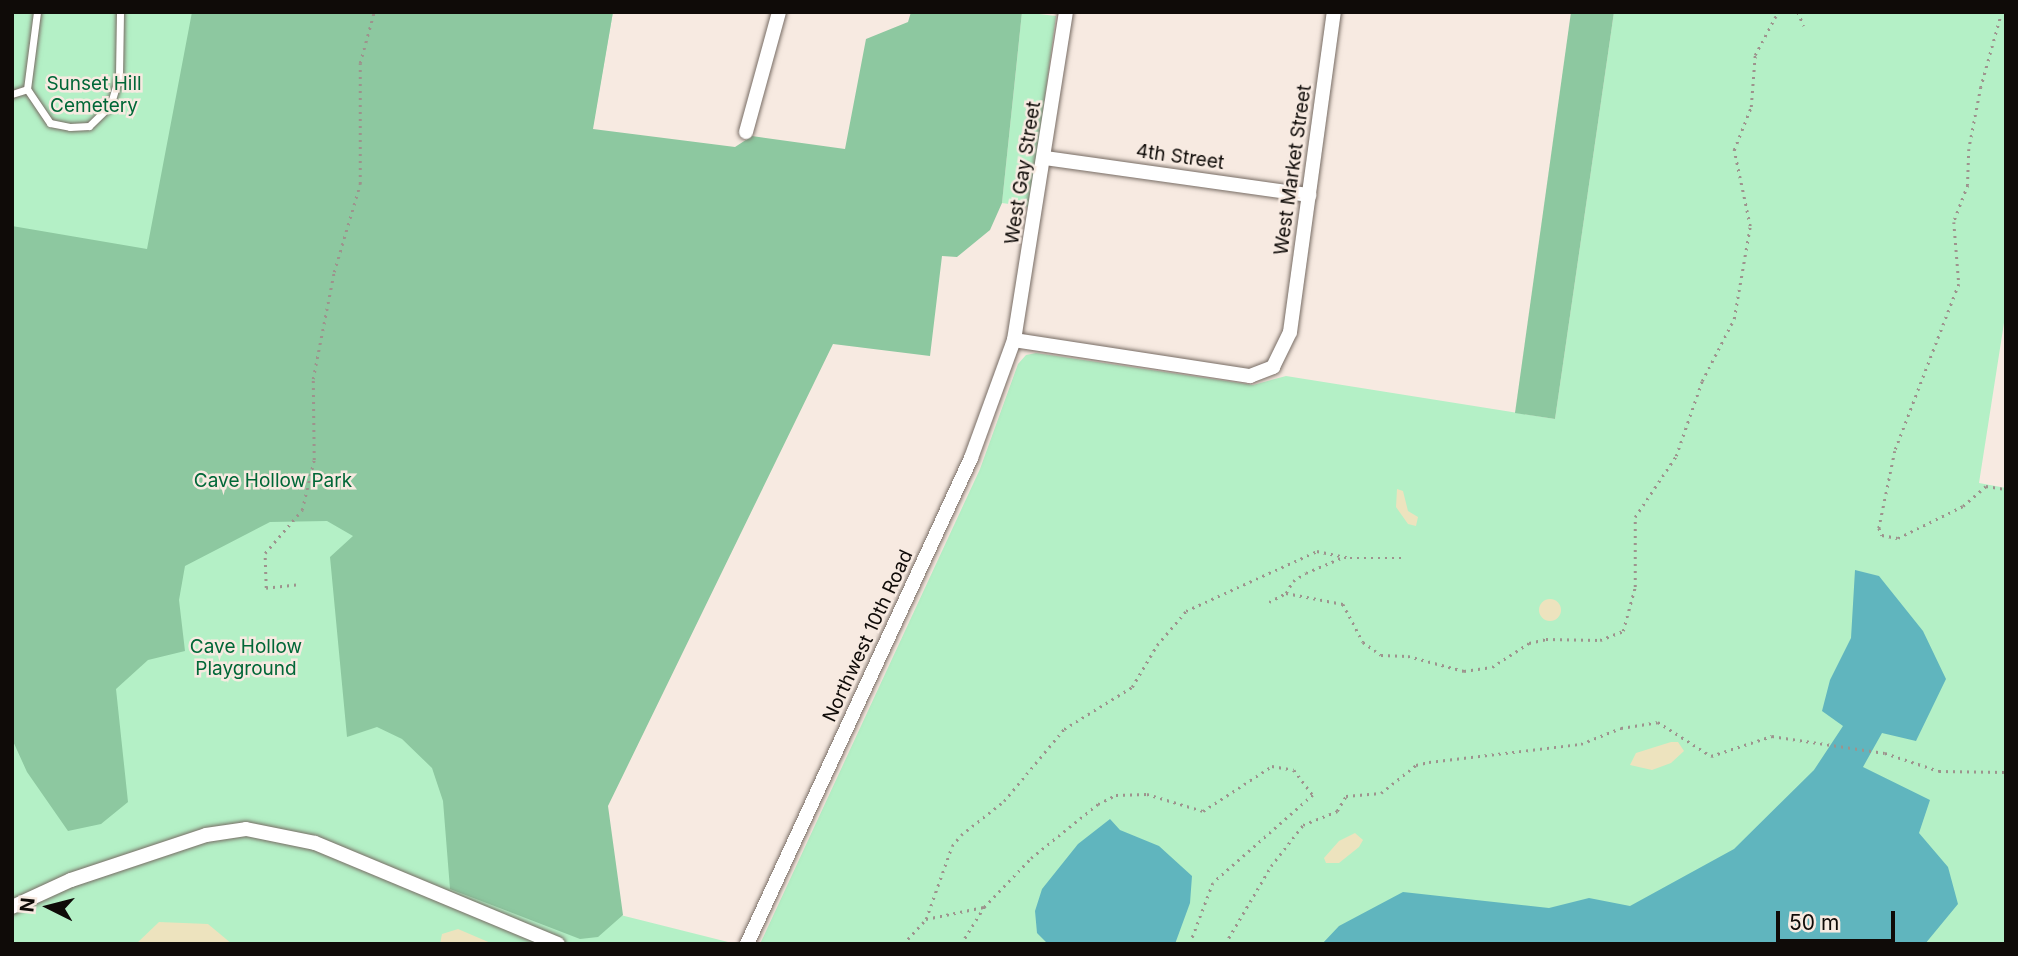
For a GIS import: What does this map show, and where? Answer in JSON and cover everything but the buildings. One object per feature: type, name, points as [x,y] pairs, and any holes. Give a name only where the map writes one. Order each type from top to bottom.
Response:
[{"type":"street","points":[[746,132],[779,12]]},
{"type":"street","name":"West Gay Street","points":[[1014,340],[1045,158],[1066,12]]},
{"type":"street","name":"West Market Street","points":[[1014,340],[1250,376],[1273,368],[1290,332],[1334,12]]},
{"type":"street","name":"4th Street","points":[[1045,158],[1309,195]]},
{"type":"street","name":"Northwest 10th Road","points":[[747,944],[971,458],[1014,340]]},
{"type":"street","points":[[12,906],[71,880],[206,835],[246,829],[315,843],[558,944]]},
{"type":"lane","points":[[37,12],[27,89],[50,122],[89,126],[110,106],[119,76],[120,12]]},
{"type":"lane","points":[[12,94],[27,89]]},
{"type":"path","points":[[296,585],[266,588],[265,553],[302,510],[314,460],[313,379],[334,272],[360,184],[360,63],[374,12]]},
{"type":"path","points":[[1286,593],[1343,604],[1363,642],[1381,655],[1408,656],[1464,671],[1492,667],[1529,643],[1546,639],[1600,640],[1623,631],[1633,598],[1635,517],[1676,456],[1702,380],[1734,319],[1750,226],[1734,150],[1751,107],[1755,55],[1778,12]]},
{"type":"path","points":[[1798,12],[1804,26]]},
{"type":"path","points":[[2002,12],[1981,87],[1966,191],[1954,222],[1959,284],[1895,451],[1879,528],[1882,535],[1898,538],[1963,506],[1986,486],[2006,489]]},
{"type":"path","points":[[903,944],[926,919],[952,846],[961,835],[1004,801],[1064,729],[1132,687],[1157,645],[1186,611],[1317,551],[1346,557],[1402,558]]},
{"type":"path","points":[[1269,603],[1286,593],[1299,577],[1346,557]]},
{"type":"path","points":[[1225,944],[1270,866],[1303,825],[1337,811],[1346,796],[1381,793],[1416,765],[1429,762],[1581,744],[1621,728],[1658,722],[1710,755],[1772,736],[1885,753],[1939,771],[2006,772]]},
{"type":"path","points":[[961,944],[984,907],[1078,817],[1116,796],[1164,796],[1203,811],[1272,766],[1294,770],[1313,795],[1213,883],[1190,944]]},
{"type":"path","points":[[926,919],[984,907]]},
{"type":"green space","name":"Cave Hollow Park","points":[[12,12],[613,12],[561,308],[481,880],[736,944],[12,944]]},
{"type":"green space","name":"Cave Hollow Park","points":[[192,12],[613,12],[593,129],[735,147],[752,136],[845,149],[866,39],[908,22],[911,12],[1022,12],[1002,203],[990,230],[957,257],[942,256],[930,356],[833,344],[608,806],[623,915],[598,937],[580,939],[450,889],[443,801],[432,768],[402,739],[377,727],[347,737],[330,557],[353,536],[327,521],[270,522],[185,566],[179,600],[185,651],[148,660],[116,689],[128,802],[101,824],[68,831],[27,772],[12,739],[12,226],[147,249]]},
{"type":"green space","points":[[1022,12],[1056,16],[1030,207],[1002,203]]},
{"type":"green space","points":[[1571,12],[1614,12],[1555,419],[1515,413]]},
{"type":"green space","points":[[1614,12],[2006,12],[2006,310],[1979,483],[2006,488],[2006,944],[760,944],[980,469],[1018,364],[1026,355],[1036,353],[1253,385],[1286,376],[1555,419]]},
{"type":"sand","points":[[1397,489],[1403,491],[1408,511],[1418,517],[1416,526],[1408,524],[1396,507]]},
{"type":"sand","points":[[1550,599],[1558,602],[1561,610],[1558,618],[1550,621],[1542,618],[1539,610],[1542,602]]},
{"type":"sand","points":[[1678,742],[1684,751],[1671,763],[1652,770],[1630,765],[1636,753]]},
{"type":"sand","points":[[1355,833],[1363,840],[1359,847],[1339,863],[1326,863],[1324,858],[1339,841]]},
{"type":"sand","points":[[159,922],[208,924],[232,944],[136,944]]},
{"type":"sand","points":[[458,929],[493,944],[440,944],[442,934]]},
{"type":"water","points":[[1855,570],[1879,576],[1923,631],[1946,679],[1916,741],[1882,733],[1863,767],[1930,800],[1919,833],[1948,867],[1958,904],[1925,944],[1322,944],[1339,926],[1403,892],[1549,908],[1589,898],[1630,906],[1734,849],[1814,770],[1843,726],[1822,711],[1830,680],[1851,638]]},
{"type":"water","points":[[1110,819],[1120,830],[1159,846],[1192,876],[1190,903],[1175,944],[1048,944],[1037,933],[1035,911],[1042,889],[1078,844]]},
{"type":"park label","name":"Sunset Hill Cemetery","points":[[94,95]]},
{"type":"park label","name":"Cave Hollow Playground","points":[[246,658]]}]
